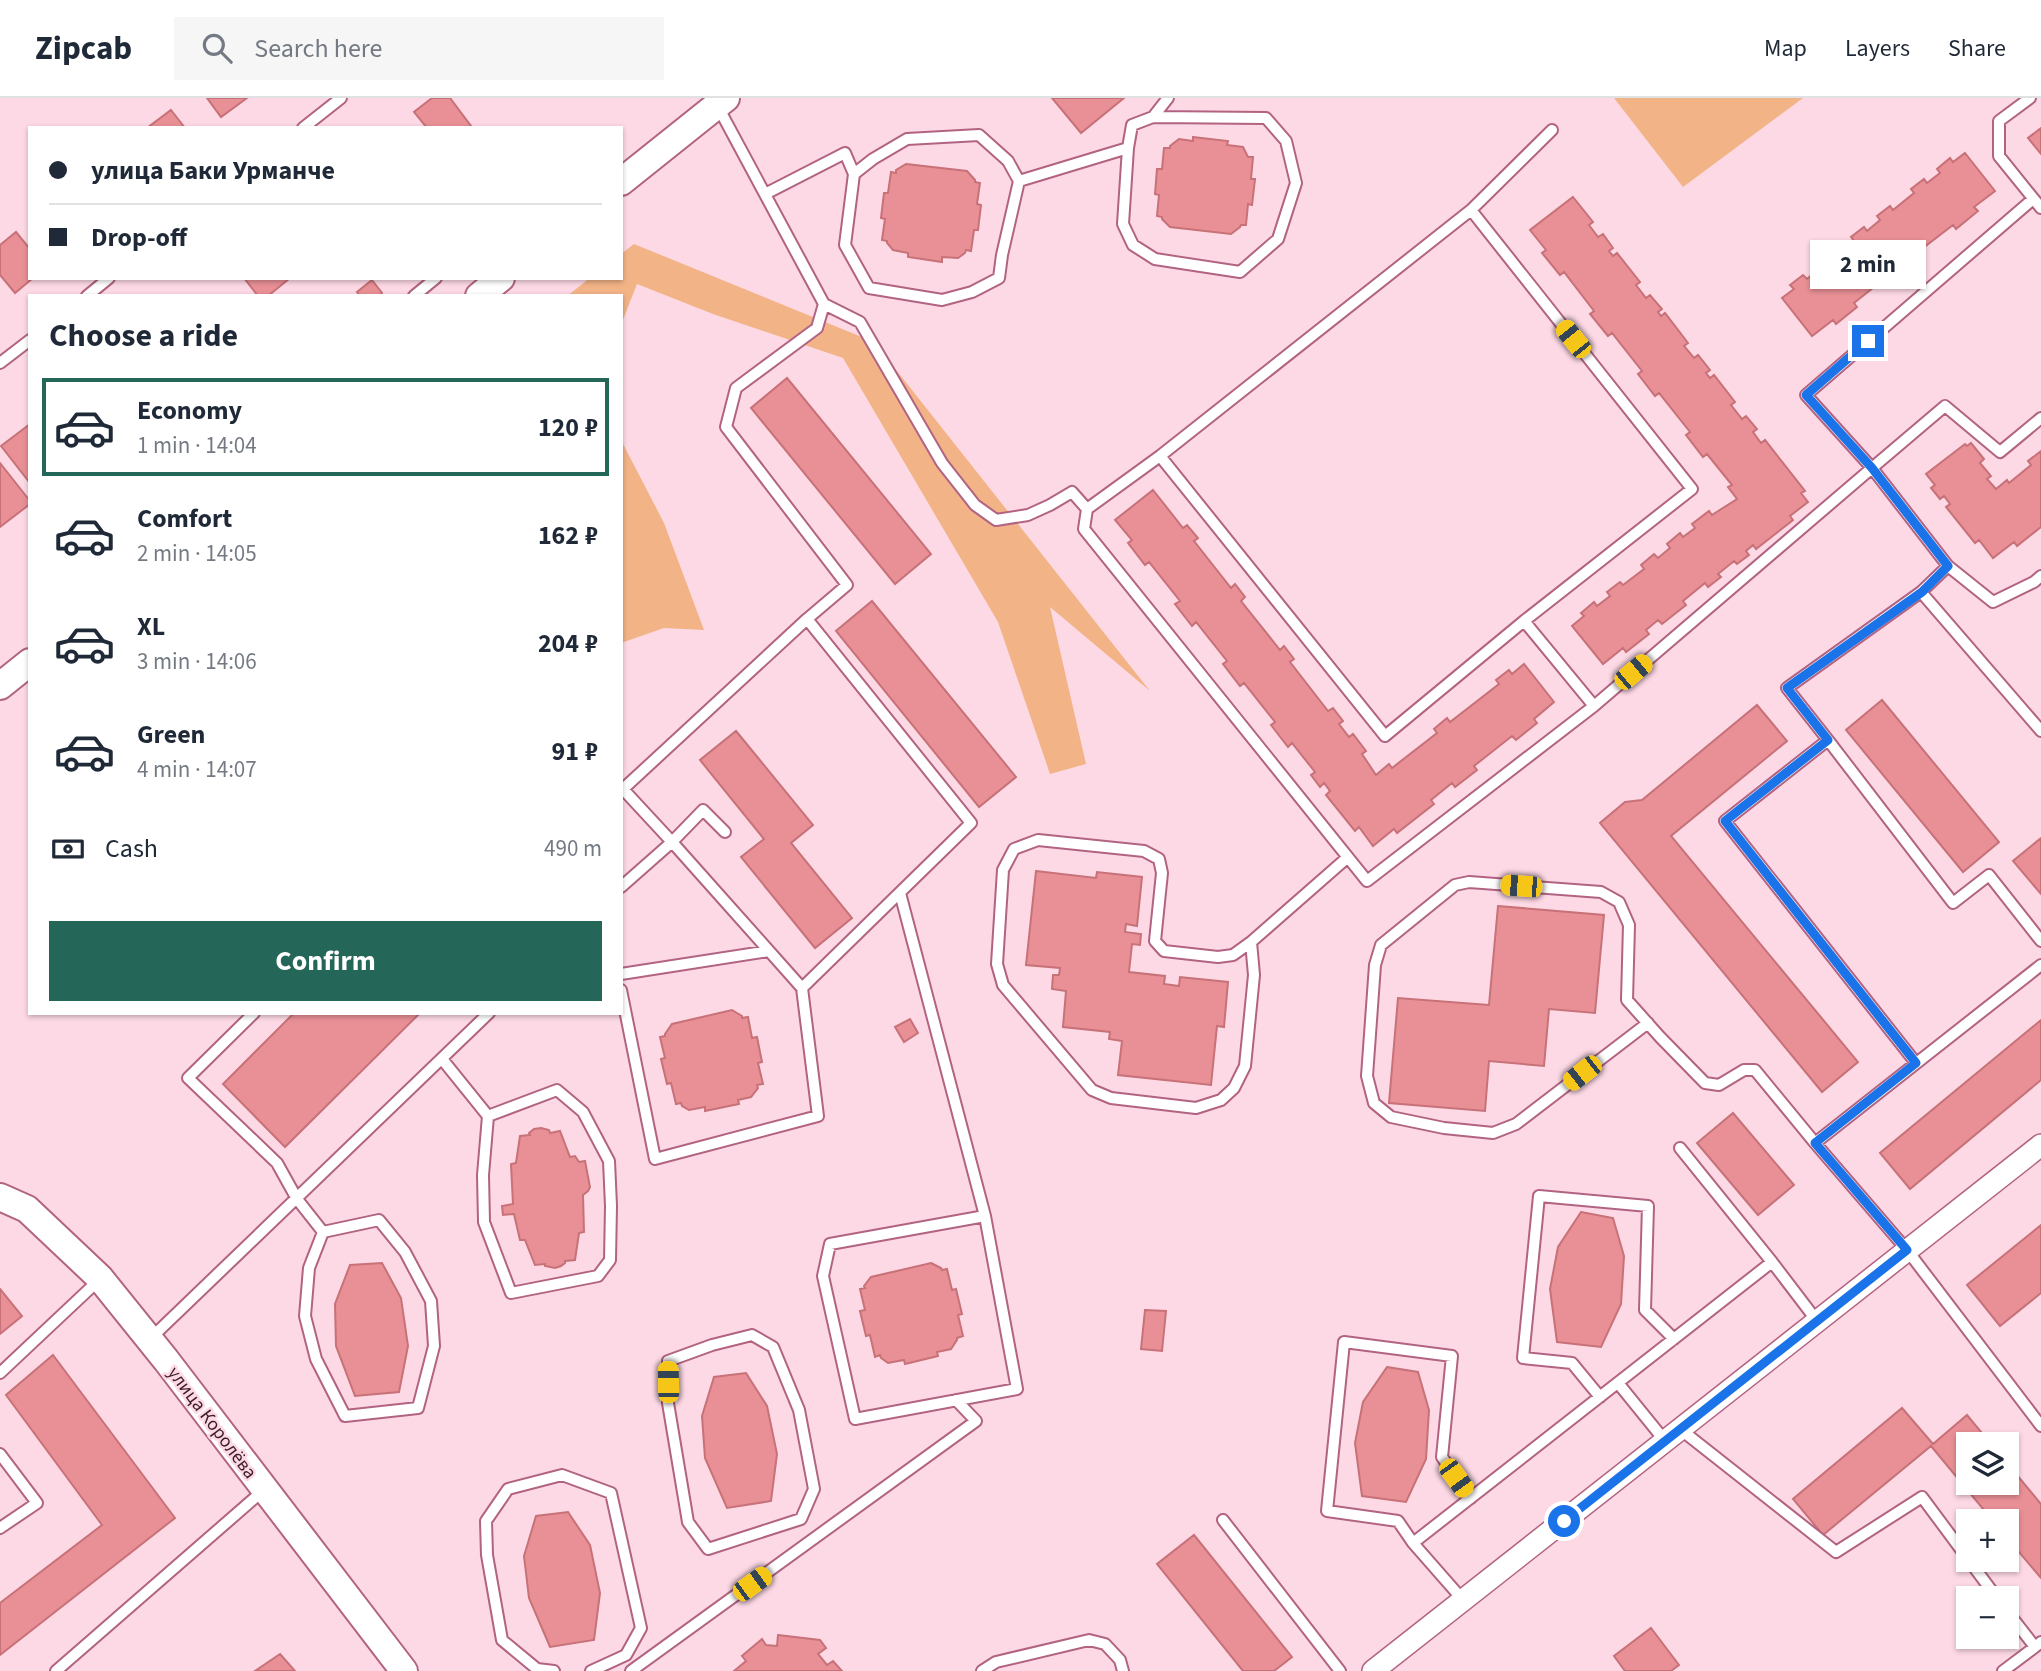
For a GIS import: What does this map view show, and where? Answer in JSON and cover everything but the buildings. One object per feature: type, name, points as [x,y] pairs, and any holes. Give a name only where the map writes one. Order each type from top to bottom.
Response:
[{"type":"street","points":[[623,180],[721,101]]},
{"type":"street","points":[[481,294],[499,280]]},
{"type":"street","points":[[1373,1671],[2041,1146]]},
{"type":"street","name":"улица Королёва","points":[[0,1197],[27,1209],[100,1278],[404,1671]]},
{"type":"lane","points":[[306,126],[341,98]]},
{"type":"lane","points":[[1153,117],[1168,98]]},
{"type":"lane","points":[[2030,98],[1999,121],[1999,156],[2037,203],[1806,395],[1872,468],[1948,566],[1993,602],[2041,576]]},
{"type":"lane","points":[[721,101],[765,194],[824,304],[860,322],[942,463],[975,505],[996,520],[1028,515],[1072,492],[1087,509]]},
{"type":"lane","points":[[1153,117],[1266,118],[1286,141],[1296,183],[1278,239],[1240,272],[1155,259],[1133,245],[1123,224],[1128,148],[1132,125],[1153,117]]},
{"type":"lane","points":[[1552,130],[1471,210],[1160,456],[1087,509],[1084,529],[1367,881],[1594,706],[1945,407],[2000,452],[2041,418]]},
{"type":"lane","points":[[765,194],[845,153],[854,174],[845,246],[869,288],[942,300],[972,292],[999,278],[1019,181],[1008,161],[979,135],[907,139],[854,174]]},
{"type":"lane","points":[[1019,181],[1128,148]]},
{"type":"lane","points":[[1160,456],[1385,736],[1524,621],[1692,489],[1471,210]]},
{"type":"lane","points":[[89,294],[107,280]]},
{"type":"lane","points":[[416,294],[434,280]]},
{"type":"lane","points":[[623,787],[847,585],[726,426],[736,388],[817,328],[824,304]]},
{"type":"lane","points":[[0,363],[28,342]]},
{"type":"lane","points":[[1948,566],[1922,592],[1787,688],[1953,903],[1989,875],[2041,941]]},
{"type":"lane","points":[[1922,592],[2041,731]]},
{"type":"lane","points":[[803,988],[971,823],[807,619]]},
{"type":"lane","points":[[1524,621],[1594,706]]},
{"type":"lane","points":[[1828,740],[1725,821],[1916,1063]]},
{"type":"lane","points":[[623,789],[803,988],[818,1116],[655,1159],[623,1000]]},
{"type":"lane","points":[[623,885],[703,810],[725,832]]},
{"type":"lane","points":[[1251,942],[1254,975],[1245,1066],[1234,1088],[1221,1100],[1196,1108],[1111,1098],[1092,1090],[1003,985],[997,964],[1003,870],[1014,849],[1038,840],[1144,851],[1159,859],[1162,873],[1156,941],[1164,951],[1218,957],[1233,955],[1251,942],[1348,858]]},
{"type":"lane","points":[[1648,1023],[1516,1124],[1493,1133],[1444,1128],[1391,1117],[1374,1103],[1367,1076],[1375,965],[1381,945],[1455,885],[1469,882],[1601,891],[1619,902],[1629,925],[1627,1000],[1705,1083],[1719,1085],[1744,1070],[1755,1070],[1907,1250],[2041,1426]]},
{"type":"lane","points":[[900,893],[985,1216],[1017,1389],[855,1419],[823,1276],[830,1244],[985,1216]]},
{"type":"lane","points":[[623,974],[769,951]]},
{"type":"lane","points":[[1815,1143],[2041,965]]},
{"type":"lane","points":[[252,1015],[188,1078],[277,1163],[297,1199],[323,1231]]},
{"type":"lane","points":[[149,1340],[487,1015]]},
{"type":"lane","points":[[442,1059],[488,1116],[483,1175],[484,1222],[512,1293],[598,1276],[610,1260],[609,1161],[583,1112],[557,1090],[488,1116]]},
{"type":"lane","points":[[1680,1148],[1817,1321]]},
{"type":"lane","points":[[1600,1397],[1572,1363],[1524,1358],[1539,1196],[1648,1206],[1645,1310],[1674,1339]]},
{"type":"lane","points":[[379,1220],[405,1252],[431,1301],[433,1346],[418,1408],[345,1416],[316,1359],[305,1316],[309,1268],[323,1231],[379,1220]]},
{"type":"lane","points":[[1413,1543],[1772,1262]]},
{"type":"lane","points":[[0,1373],[100,1278]]},
{"type":"lane","points":[[752,1335],[773,1347],[799,1410],[814,1489],[801,1519],[708,1549],[688,1522],[668,1403],[668,1360],[752,1335]]},
{"type":"lane","points":[[1463,1600],[1413,1543],[1398,1521],[1327,1511],[1344,1342],[1452,1356],[1441,1457],[1471,1498]]},
{"type":"lane","points":[[1618,1383],[1673,1435],[1836,1552],[1922,1497],[1988,1586]]},
{"type":"lane","points":[[626,1655],[631,1671],[976,1421],[956,1400]]},
{"type":"lane","points":[[0,1454],[37,1503],[0,1528]]},
{"type":"lane","points":[[554,1671],[537,1669],[502,1640],[487,1555],[486,1521],[508,1489],[562,1475],[611,1493],[641,1628],[626,1655],[591,1671]]},
{"type":"lane","points":[[56,1671],[265,1489]]},
{"type":"lane","points":[[801,1519],[813,1540]]},
{"type":"lane","points":[[1223,1520],[1340,1671]]},
{"type":"lane","points":[[2003,1671],[2038,1645],[2019,1624]]},
{"type":"lane","points":[[982,1671],[996,1662],[1088,1640],[1105,1644],[1120,1660],[1123,1671]]},
{"type":"shaded area","points":[[1614,98],[1803,98],[1683,187]]},
{"type":"shaded area","points":[[634,244],[874,342],[1150,691],[1050,607],[1086,764],[1050,774],[998,622],[843,358],[713,314],[637,284],[623,320],[623,294],[570,294],[587,280],[623,280],[623,252]]},
{"type":"shaded area","points":[[623,444],[664,523],[704,630],[664,628],[623,642]]},
{"type":"route","points":[[1564,1521],[1907,1250],[1815,1143],[1916,1063],[1725,821],[1828,740],[1787,688],[1922,592],[1948,566],[1872,468],[1806,395],[1868,341]]}]
